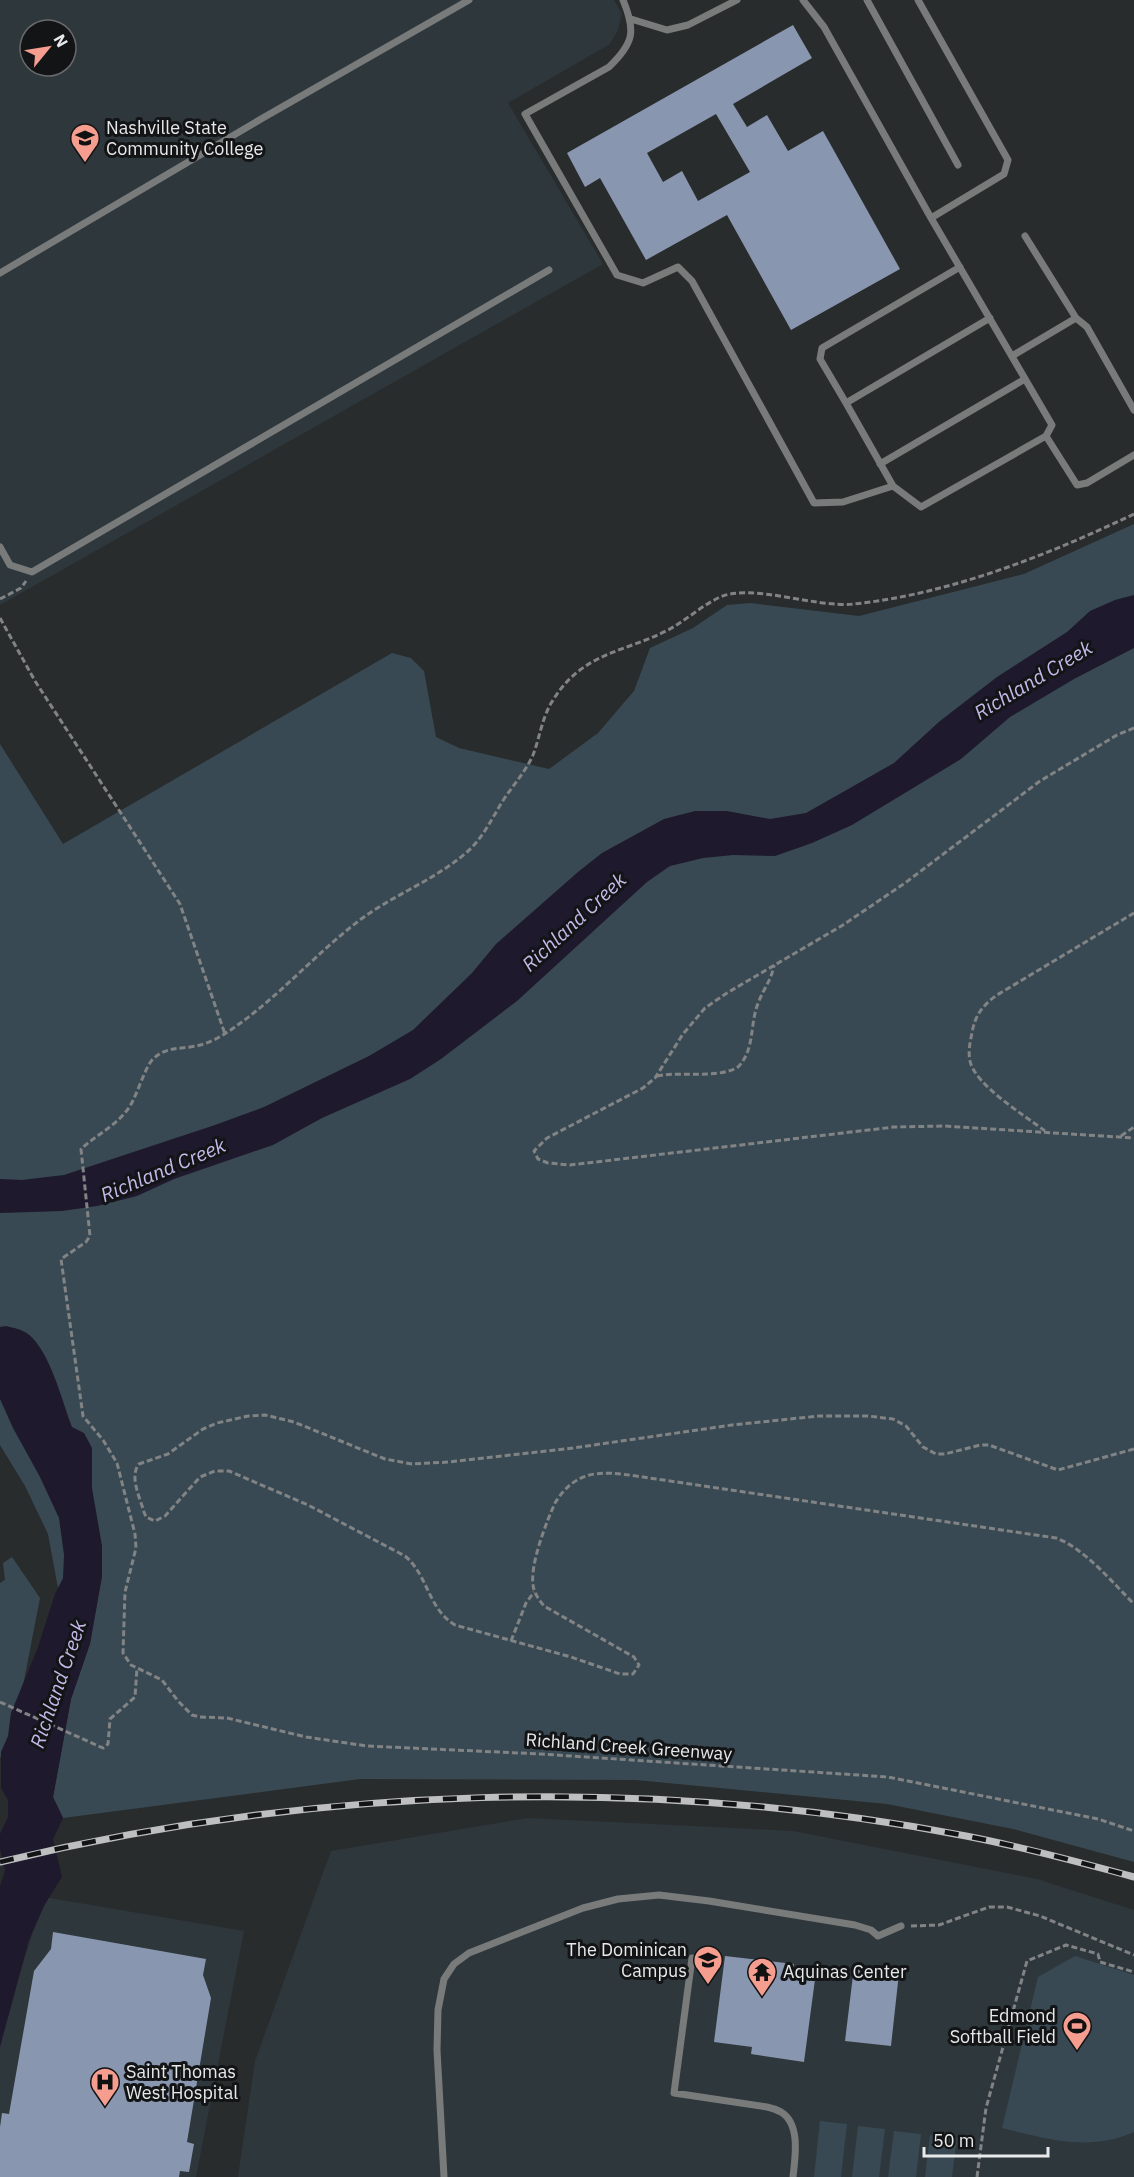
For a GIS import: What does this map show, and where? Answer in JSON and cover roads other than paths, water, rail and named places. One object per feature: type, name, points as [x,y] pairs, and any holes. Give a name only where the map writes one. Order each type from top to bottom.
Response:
[{"type":"lane","points":[[0,273],[469,0]]},
{"type":"lane","points":[[622,0],[631,19],[632,32],[624,51],[609,67],[525,114],[617,275],[642,283],[678,267],[692,281],[814,503],[843,502],[893,486]]},
{"type":"lane","points":[[631,19],[667,30],[688,25],[737,0]]},
{"type":"lane","points":[[803,0],[824,27],[1052,424],[1046,436],[921,507],[893,486],[820,359],[822,348],[960,267]]},
{"type":"lane","points":[[867,0],[958,165]]},
{"type":"lane","points":[[918,0],[1008,160],[1004,174],[932,218]]},
{"type":"lane","points":[[1025,236],[1076,318],[1087,327],[1134,410]]},
{"type":"lane","points":[[0,547],[10,565],[32,572],[549,270]]},
{"type":"lane","points":[[846,403],[990,318]]},
{"type":"lane","points":[[1012,356],[1076,318]]},
{"type":"lane","points":[[880,465],[1025,379]]},
{"type":"lane","points":[[1046,436],[1077,485],[1087,483],[1134,455]]},
{"type":"lane","points":[[444,2177],[437,2050],[438,2010],[444,1979],[454,1964],[469,1953],[583,1908],[618,1899],[659,1895],[855,1925],[871,1930],[878,1936],[901,1926]]},
{"type":"lane","points":[[692,1958],[674,2093],[767,2107],[781,2112],[792,2126],[795,2138],[793,2177]]},
{"type":"water","points":[[1134,595],[1134,648],[1074,679],[1010,717],[961,759],[852,825],[775,856],[733,855],[703,858],[670,866],[647,882],[517,1001],[441,1059],[410,1079],[322,1118],[273,1145],[174,1179],[137,1196],[97,1206],[62,1211],[0,1213],[0,1179],[22,1180],[64,1175],[215,1125],[264,1107],[369,1056],[413,1030],[472,973],[496,944],[602,853],[664,819],[695,811],[727,811],[770,819],[806,813],[894,763],[940,721],[997,677],[1067,632],[1090,611]]},
{"type":"water","points":[[6,1326],[25,1332],[36,1342],[49,1364],[72,1427],[84,1433],[92,1448],[92,1488],[102,1546],[102,1576],[90,1644],[71,1699],[53,1797],[63,1818],[53,1839],[62,1877],[45,1904],[29,1940],[0,2047],[0,1886],[5,1871],[0,1849],[0,1834],[8,1817],[8,1800],[1,1788],[1,1752],[8,1736],[11,1713],[63,1578],[64,1555],[59,1518],[0,1399],[0,1327]]},
{"type":"waterway","name":"Richland Creek","points":[[26,1817],[29,1791]]},
{"type":"railway","points":[[0,1862],[119,1837],[239,1817],[360,1804],[482,1798],[603,1797],[725,1804],[846,1816],[987,1840],[1134,1877]]},
{"type":"place","name":"Nashville State Community College","points":[[85,164]]},
{"type":"place","name":"The Dominican Campus","points":[[708,1986]]},
{"type":"place","name":"Aquinas Center","points":[[762,1998]]},
{"type":"place","name":"Edmond Softball Field","points":[[1077,2052]]},
{"type":"place","name":"Saint Thomas West Hospital","points":[[105,2108]]}]
